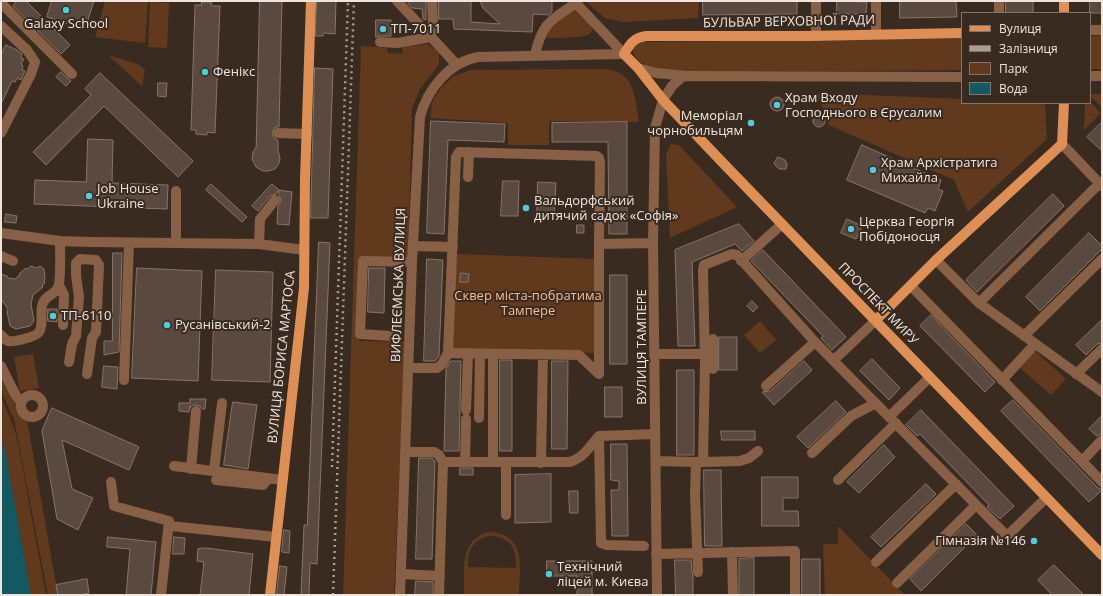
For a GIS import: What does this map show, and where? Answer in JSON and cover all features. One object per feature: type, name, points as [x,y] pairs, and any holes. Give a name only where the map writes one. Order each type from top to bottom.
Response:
[{"type":"main road","name":"ВУЛИЦЯ БОРИСА МАРТОСА","points":[[270,595],[304,288],[311,1]]},
{"type":"main road","points":[[1064,1],[1064,12]]},
{"type":"main road","name":"БУЛЬВАР ВЕРХОВНОЇ РАДИ","points":[[624,54],[629,45],[635,39],[646,36],[816,36],[961,33]]},
{"type":"main road","points":[[624,54],[638,68]]},
{"type":"main road","name":"ПРОСПЕКТ МИРУ","points":[[638,68],[663,100],[1102,555]]},
{"type":"main road","points":[[876,320],[936,260],[1062,144],[1064,104]]},
{"type":"street","points":[[397,1],[457,65],[470,58],[478,57],[624,54]]},
{"type":"street","points":[[431,37],[433,21],[432,1]]},
{"type":"street","points":[[816,1],[816,36]]},
{"type":"street","points":[[876,1],[876,34]]},
{"type":"street","points":[[999,1],[999,12]]},
{"type":"street","points":[[535,55],[542,32],[547,24],[575,2],[624,54]]},
{"type":"street","points":[[1,3],[72,74]]},
{"type":"street","points":[[1,26],[27,50],[35,62],[31,74],[1,133]]},
{"type":"street","points":[[1091,30],[1102,30]]},
{"type":"street","points":[[380,42],[397,43],[431,37]]},
{"type":"street","name":"ВИФЛЕЄМСЬКА ВУЛИЦЯ","points":[[400,595],[412,262],[420,117],[423,104],[433,88],[446,73],[457,65]]},
{"type":"street","points":[[638,68],[656,74],[688,76],[961,77]]},
{"type":"street","points":[[663,100],[672,86],[682,78],[688,76]]},
{"type":"street","points":[[1091,76],[1102,76]]},
{"type":"street","name":"ВУЛИЦЯ ТАМПЕРЕ","points":[[657,595],[653,243],[655,128],[663,100]]},
{"type":"street","points":[[278,133],[307,134]]},
{"type":"street","points":[[979,303],[1101,184],[1062,144]]},
{"type":"street","points":[[408,368],[437,368],[442,364],[448,353],[456,157],[459,152],[509,156],[593,155],[599,158],[599,374],[579,355],[448,353]]},
{"type":"street","points":[[468,177],[469,152]]},
{"type":"street","points":[[176,191],[176,244]]},
{"type":"street","points":[[259,244],[260,219],[275,200]]},
{"type":"street","points":[[741,261],[782,224]]},
{"type":"street","points":[[1,233],[60,241],[176,244],[259,244],[304,250]]},
{"type":"street","points":[[1,335],[8,341],[34,336],[39,332],[44,301],[56,292],[59,285],[60,241]]},
{"type":"street","points":[[91,242],[91,260]]},
{"type":"street","points":[[124,380],[129,243]]},
{"type":"street","points":[[599,244],[653,243]]},
{"type":"street","points":[[413,246],[452,247]]},
{"type":"street","points":[[698,572],[695,495],[700,462],[706,362],[703,268],[704,266],[732,254],[734,254],[741,261],[815,342],[1007,536],[1046,498]]},
{"type":"street","points":[[1,256],[13,261]]},
{"type":"street","points":[[70,362],[72,344],[76,336],[79,297],[76,263],[80,259],[96,260],[98,265],[96,332],[92,338],[87,374]]},
{"type":"street","points":[[1024,336],[1102,259]]},
{"type":"street","points":[[936,260],[979,303],[1102,392]]},
{"type":"street","points":[[391,336],[360,334],[363,261],[412,262]]},
{"type":"street","points":[[59,285],[64,295],[63,325]]},
{"type":"street","points":[[911,286],[1102,482]]},
{"type":"street","points":[[834,360],[876,320]]},
{"type":"street","points":[[76,336],[96,332]]},
{"type":"street","points":[[712,339],[713,369]]},
{"type":"street","points":[[766,386],[815,342]]},
{"type":"street","points":[[1002,380],[1035,344]]},
{"type":"street","points":[[1076,374],[1102,349]]},
{"type":"street","points":[[466,462],[468,353]]},
{"type":"street","points":[[480,354],[480,418]]},
{"type":"street","points":[[492,462],[493,354]]},
{"type":"street","points":[[541,463],[543,354]]},
{"type":"street","points":[[655,354],[713,354]]},
{"type":"street","points":[[1,366],[15,394],[21,402]]},
{"type":"street","points":[[838,480],[930,377]]},
{"type":"street","points":[[215,476],[222,403]]},
{"type":"street","points":[[812,453],[851,416],[876,403]]},
{"type":"street","points":[[191,469],[196,411]]},
{"type":"street","points":[[443,462],[541,463],[575,461],[582,456],[599,436],[656,434]]},
{"type":"street","points":[[599,436],[601,543],[607,545],[644,546]]},
{"type":"street","points":[[1082,461],[1102,440]]},
{"type":"street","points":[[656,461],[740,461],[749,458],[758,451]]},
{"type":"street","points":[[406,452],[434,452],[439,455],[443,462],[439,595]]},
{"type":"street","points":[[506,462],[506,515]]},
{"type":"street","points":[[174,466],[215,476],[269,478],[282,480]]},
{"type":"street","points":[[111,482],[114,506],[169,521],[170,526],[161,595]]},
{"type":"street","points":[[876,562],[956,484]]},
{"type":"street","points":[[897,583],[976,505]]},
{"type":"street","points":[[170,526],[276,537]]},
{"type":"street","points":[[656,554],[795,551],[795,595]]},
{"type":"street","points":[[732,552],[733,595]]},
{"type":"street","points":[[401,574],[440,576]]},
{"type":"green space","points":[[105,1],[148,2],[145,43],[95,37]]},
{"type":"green space","points":[[585,1],[699,1],[698,18],[623,22],[605,18]]},
{"type":"green space","points":[[150,2],[169,3],[167,48],[148,47]]},
{"type":"green space","points":[[575,6],[593,29],[590,33],[577,37],[542,38],[544,33]]},
{"type":"green space","points":[[1091,36],[1102,36],[1102,69],[1091,69]]},
{"type":"green space","points":[[961,38],[961,70],[665,72],[649,67],[635,57],[633,47],[641,42]]},
{"type":"green space","points":[[427,44],[437,51],[439,55],[439,64],[420,89],[412,109],[408,259],[362,258],[359,341],[405,342],[394,595],[343,595],[361,46],[387,48],[388,53],[403,54],[402,47]]},
{"type":"green space","points":[[108,55],[138,64],[145,70],[142,86]]},
{"type":"green space","points":[[607,69],[621,74],[629,82],[635,99],[639,122],[549,121],[549,145],[508,145],[508,123],[430,118],[432,102],[441,88],[454,76],[471,70]]},
{"type":"green space","points":[[817,93],[961,99],[961,104],[1045,104],[1047,139],[968,212],[954,180],[829,125]]},
{"type":"green space","points":[[1091,94],[1102,94],[1102,107],[1091,97]]},
{"type":"green space","points":[[1091,103],[1101,113],[1084,130],[1085,104]]},
{"type":"green space","points":[[671,144],[679,145],[737,207],[670,238],[666,154]]},
{"type":"green space","name":"Сквер міста-побратима Тампере","points":[[456,254],[595,259],[595,353],[450,349]]},
{"type":"green space","points":[[760,321],[776,340],[760,353],[744,335]]},
{"type":"green space","points":[[1034,350],[1066,379],[1051,395],[1019,367]]},
{"type":"green space","points":[[33,354],[39,388],[20,391],[14,357]]},
{"type":"green space","points":[[1,371],[20,414],[27,420],[58,595],[48,595],[14,419],[1,391]]},
{"type":"green space","points":[[1,396],[15,431],[46,595],[31,595],[1,437]]},
{"type":"green space","points":[[838,526],[905,595],[825,595],[823,544],[838,544]]},
{"type":"green space","points":[[488,532],[501,534],[509,538],[515,545],[520,563],[519,595],[464,595],[464,566],[467,549],[478,537]],"holes":[[[489,536],[502,538],[511,544],[515,555],[516,568],[468,567],[470,551],[474,544]]]},
{"type":"water","points":[[1,437],[6,455],[31,595],[1,595]]},
{"type":"building","points":[[17,1],[26,1],[70,45],[61,54],[13,6]]},
{"type":"building","points":[[52,1],[94,1],[85,29],[47,17]]},
{"type":"building","points":[[260,1],[282,1],[279,127],[275,127],[272,133],[274,138],[278,140],[280,159],[275,169],[268,171],[263,171],[256,167],[252,159],[253,152],[256,147]]},
{"type":"building","points":[[317,1],[336,1],[335,34],[324,33],[323,36],[316,36]]},
{"type":"building","points":[[408,1],[426,1],[426,20],[423,19],[422,9],[412,8]]},
{"type":"building","points":[[439,1],[471,1],[471,22],[500,24],[483,8],[480,1],[552,1],[552,12],[549,15],[533,14],[532,32],[454,29],[453,19],[439,19]]},
{"type":"building","points":[[703,1],[797,1],[797,14],[703,15]]},
{"type":"building","points":[[837,1],[867,2],[866,14],[837,14]]},
{"type":"building","points":[[900,1],[956,1],[957,17],[900,18]]},
{"type":"building","points":[[1006,1],[1033,1],[1033,12],[1006,12]]},
{"type":"building","points":[[1090,1],[1102,1],[1102,13],[1090,12]]},
{"type":"building","name":"Фенікс","points":[[202,2],[211,2],[212,6],[220,6],[215,133],[207,132],[207,135],[196,134],[196,130],[191,130],[195,5],[201,5]]},
{"type":"building","name":"ТП-7011","points":[[376,20],[391,20],[391,36],[376,37]]},
{"type":"building","points":[[6,45],[22,54],[21,58],[24,59],[21,64],[23,66],[22,70],[25,71],[21,80],[17,78],[15,82],[12,81],[1,104],[1,55]]},
{"type":"building","points":[[315,68],[333,69],[328,218],[311,218]]},
{"type":"building","points":[[61,72],[71,81],[66,86],[56,77]]},
{"type":"building","points":[[100,73],[193,161],[178,177],[104,106],[46,165],[33,152],[91,95],[85,89]]},
{"type":"building","points":[[158,83],[167,83],[166,97],[158,96]]},
{"type":"building","name":"Храм Входу Господнього в Єрусалим","points":[[774,97],[780,97],[784,101],[784,107],[780,111],[774,111],[770,107],[770,101]]},
{"type":"building","points":[[817,115],[821,115],[825,121],[821,127],[817,127],[813,123],[813,119]]},
{"type":"building","points":[[431,121],[505,124],[504,142],[448,140],[444,234],[427,233]]},
{"type":"building","points":[[627,122],[627,234],[609,234],[608,142],[552,142],[552,123]]},
{"type":"building","points":[[1102,122],[1102,151],[1087,137]]},
{"type":"building","points":[[88,139],[113,140],[112,183],[168,185],[167,209],[34,204],[35,180],[86,182]]},
{"type":"building","points":[[862,145],[941,180],[938,189],[943,191],[935,211],[928,208],[925,213],[847,180]]},
{"type":"building","points":[[778,157],[785,160],[787,164],[786,169],[779,169],[774,164]]},
{"type":"building","points":[[503,181],[519,181],[518,216],[501,216]]},
{"type":"building","points":[[538,182],[556,183],[554,218],[537,217]]},
{"type":"building","points":[[211,184],[247,217],[242,222],[206,190]]},
{"type":"building","points":[[272,184],[279,190],[276,194],[270,196],[258,211],[252,206]]},
{"type":"building","points":[[279,190],[292,192],[289,225],[277,224],[278,206],[281,201]]},
{"type":"building","points":[[1053,194],[1064,206],[977,292],[966,280]]},
{"type":"building","points":[[6,214],[17,216],[16,223],[5,222]]},
{"type":"building","name":"Церква Георгія Побідоносця","points":[[847,219],[862,226],[856,239],[841,233]]},
{"type":"building","points":[[739,224],[754,241],[742,251],[735,244],[692,262],[695,346],[678,346],[675,250]]},
{"type":"building","points":[[577,225],[584,225],[584,233],[577,233]]},
{"type":"building","points":[[1089,233],[1102,246],[1102,249],[1040,311],[1026,297]]},
{"type":"building","points":[[319,242],[330,243],[317,564],[310,563],[309,595],[301,595],[304,525],[307,525]]},
{"type":"building","points":[[763,250],[846,337],[832,350],[821,338],[823,336],[751,261]]},
{"type":"building","points":[[113,253],[122,253],[119,352],[104,355],[104,341],[112,341]]},
{"type":"building","points":[[427,259],[443,260],[439,356],[435,361],[424,361]]},
{"type":"building","points":[[31,266],[37,268],[40,266],[44,269],[45,283],[42,286],[43,287],[33,295],[31,304],[34,321],[30,326],[16,329],[10,326],[7,312],[8,309],[1,299],[1,274],[7,276],[8,278],[15,279],[26,268],[27,269]]},
{"type":"building","name":"Русанівський-2","points":[[137,268],[202,271],[198,381],[132,378]]},
{"type":"building","points":[[369,268],[385,268],[384,313],[368,312]]},
{"type":"building","points":[[216,270],[273,272],[270,382],[212,380]]},
{"type":"building","points":[[461,273],[469,274],[468,282],[460,282]]},
{"type":"building","points":[[610,275],[627,275],[627,364],[610,364]]},
{"type":"building","points":[[752,301],[758,307],[753,312],[747,306]]},
{"type":"building","name":"ТП-6110","points":[[48,309],[57,309],[57,322],[48,321]]},
{"type":"building","points":[[931,315],[995,382],[985,392],[920,326]]},
{"type":"building","points":[[1102,320],[1102,343],[1097,344],[1086,355],[1076,345]]},
{"type":"building","points":[[719,337],[737,337],[737,370],[719,370]]},
{"type":"building","points":[[872,359],[900,388],[889,400],[860,371]]},
{"type":"building","points":[[500,360],[512,360],[512,451],[500,451]]},
{"type":"building","points":[[451,361],[461,361],[459,451],[444,451],[446,369]]},
{"type":"building","points":[[552,361],[568,361],[567,449],[552,449]]},
{"type":"building","points":[[804,361],[812,370],[774,405],[762,392],[770,391]]},
{"type":"building","points":[[104,366],[118,367],[117,389],[102,387]]},
{"type":"building","points":[[677,370],[694,370],[694,455],[677,455]]},
{"type":"building","points":[[605,387],[622,387],[622,417],[605,417]]},
{"type":"building","points":[[190,399],[206,399],[205,409],[202,409],[200,406],[193,405],[190,408],[190,406],[189,412],[179,411],[179,403],[190,403]]},
{"type":"building","points":[[1013,400],[1097,487],[1102,490],[1089,502],[1001,411]]},
{"type":"building","points":[[836,401],[846,412],[808,448],[797,437]]},
{"type":"building","points":[[233,402],[257,405],[248,469],[224,465]]},
{"type":"building","points":[[52,408],[139,447],[129,470],[62,440],[72,489],[93,498],[78,530],[57,519],[42,431]]},
{"type":"building","points":[[921,410],[1014,506],[1000,519],[987,507],[989,505],[920,434],[917,436],[906,425]]},
{"type":"building","points":[[1102,416],[1102,433],[1097,436],[1089,429]]},
{"type":"building","points":[[721,431],[755,431],[755,440],[722,440]]},
{"type":"building","points":[[611,444],[627,444],[628,536],[612,536],[611,490],[619,490],[619,481],[611,480]]},
{"type":"building","points":[[884,445],[895,457],[859,493],[847,482]]},
{"type":"building","points":[[419,458],[432,458],[435,461],[432,559],[416,559]]},
{"type":"building","points":[[460,468],[473,468],[473,475],[460,475]]},
{"type":"building","points":[[704,470],[721,470],[722,546],[705,546]]},
{"type":"building","points":[[551,474],[551,522],[515,523],[515,475]]},
{"type":"building","points":[[762,477],[798,477],[798,498],[783,498],[783,511],[798,511],[799,526],[762,526]]},
{"type":"building","points":[[926,484],[936,494],[881,547],[871,537]]},
{"type":"building","points":[[569,491],[578,491],[578,513],[570,513]]},
{"type":"building","points":[[966,524],[977,535],[921,591],[910,579]]},
{"type":"building","points":[[284,530],[290,531],[289,553],[282,552]]},
{"type":"building","points":[[108,537],[156,542],[151,595],[126,595],[130,549],[107,547]]},
{"type":"building","points":[[174,537],[185,538],[184,554],[173,554]]},
{"type":"building","points":[[206,548],[253,554],[249,595],[200,595],[204,562],[197,561],[198,549]]},
{"type":"building","points":[[754,558],[754,595],[739,595],[739,559]]},
{"type":"building","points":[[802,559],[820,559],[820,595],[802,595]]},
{"type":"building","points":[[675,560],[691,560],[693,595],[676,595]]},
{"type":"building","points":[[547,561],[592,561],[592,595],[577,595],[577,576],[547,576]]},
{"type":"building","points":[[1054,565],[1084,595],[1052,595],[1038,580]]},
{"type":"building","points":[[280,566],[287,567],[284,595],[277,595]]},
{"type":"building","points":[[87,579],[89,593],[79,595],[58,595],[56,585]]},
{"type":"building","points":[[416,581],[433,582],[433,595],[415,595]]},
{"type":"railway","points":[[332,467],[348,1]]},
{"type":"railway","points":[[333,595],[354,1]]},
{"type":"place","name":"Galaxy School","points":[[66,10]]},
{"type":"place","name":"ТП-7011","points":[[383,29]]},
{"type":"place","name":"Фенікс","points":[[205,72]]},
{"type":"place","name":"Храм Входу Господнього в Єрусалим","points":[[777,105]]},
{"type":"place","name":"Меморіал чорнобильцям","points":[[751,123]]},
{"type":"place","name":"Храм Архістратига Михайла","points":[[873,170]]},
{"type":"place","name":"Job House Ukraine","points":[[89,196]]},
{"type":"place","name":"Вальдорфський дитячий садок «Софія»","points":[[526,208]]},
{"type":"place","name":"Церква Георгія Побідоносця","points":[[851,229]]},
{"type":"place","name":"ТП-6110","points":[[53,316]]},
{"type":"place","name":"Русанівський-2","points":[[167,325]]},
{"type":"place","name":"Гімназія №146","points":[[1034,541]]},
{"type":"place","name":"Технічний ліцей м. Києва","points":[[549,574]]}]
